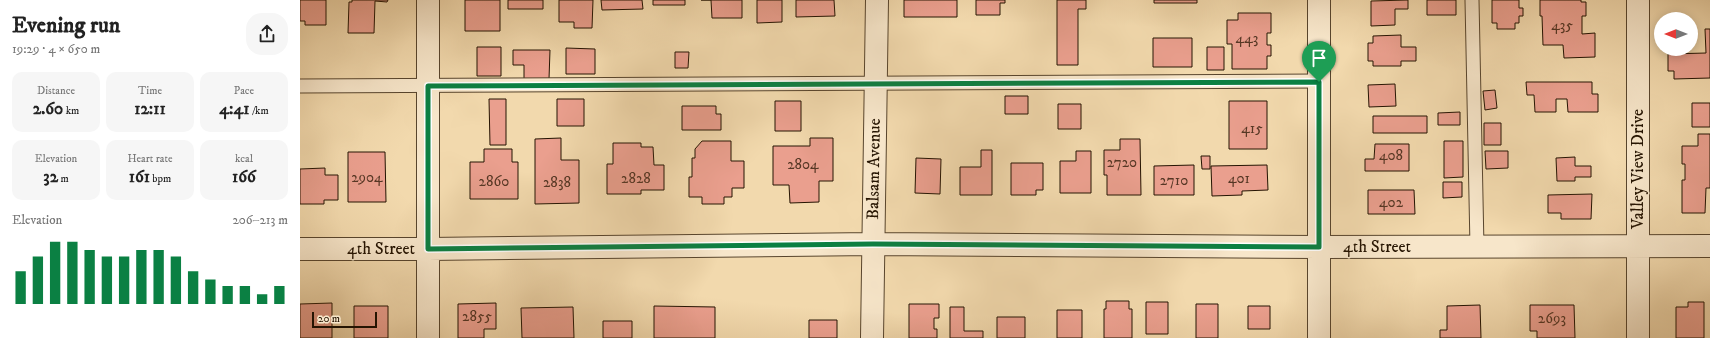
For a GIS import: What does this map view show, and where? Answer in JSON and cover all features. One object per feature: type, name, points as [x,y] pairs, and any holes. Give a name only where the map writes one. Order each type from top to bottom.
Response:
[{"type":"street","points":[[428,0],[428,338]]},
{"type":"street","name":"Balsam Avenue","points":[[872,338],[877,0]]},
{"type":"street","points":[[1319,0],[1319,338]]},
{"type":"street","name":"Valley View Drive","points":[[1638,0],[1638,338]]},
{"type":"street","name":"4th Street","points":[[300,249],[873,244],[1319,247],[1710,246]]},
{"type":"lane","points":[[1472,0],[1477,246]]},
{"type":"lane","points":[[300,86],[1319,82]]},
{"type":"building","points":[[300,0],[326,0],[326,25],[305,25],[305,21],[300,21]]},
{"type":"building","points":[[352,0],[388,0],[387,2],[375,1],[374,33],[348,33],[349,2],[352,2]]},
{"type":"building","points":[[465,0],[500,0],[500,31],[465,31]]},
{"type":"building","points":[[508,0],[543,0],[543,9],[508,9]]},
{"type":"building","points":[[559,0],[593,0],[592,28],[574,28],[574,22],[559,22]]},
{"type":"building","points":[[601,0],[642,0],[643,9],[602,10]]},
{"type":"building","points":[[653,0],[685,0],[685,5],[653,5]]},
{"type":"building","points":[[711,0],[742,0],[742,18],[712,18]]},
{"type":"building","points":[[757,0],[782,0],[782,22],[757,23]]},
{"type":"building","points":[[796,0],[834,0],[835,16],[796,17]]},
{"type":"building","points":[[904,0],[957,0],[957,17],[904,17]]},
{"type":"building","points":[[976,0],[1005,0],[1005,3],[1000,3],[1000,15],[976,15]]},
{"type":"building","points":[[1057,0],[1086,0],[1086,9],[1078,9],[1078,65],[1057,65]]},
{"type":"building","points":[[1154,0],[1197,0],[1197,3],[1154,3]]},
{"type":"building","points":[[1408,0],[1408,9],[1395,9],[1395,25],[1371,26],[1371,1]]},
{"type":"building","points":[[1427,0],[1456,0],[1456,15],[1427,15]]},
{"type":"building","points":[[1492,0],[1519,0],[1519,8],[1523,8],[1523,16],[1519,16],[1519,23],[1515,23],[1515,29],[1497,29],[1497,23],[1492,23]]},
{"type":"building","points":[[1540,0],[1581,0],[1581,2],[1586,2],[1586,16],[1582,16],[1582,34],[1595,33],[1595,57],[1564,58],[1563,45],[1543,45]]},
{"type":"building","points":[[1238,13],[1271,13],[1271,33],[1267,33],[1267,45],[1271,45],[1271,56],[1267,56],[1267,69],[1232,69],[1232,44],[1227,44],[1227,20],[1238,20]]},
{"type":"building","points":[[1705,29],[1710,29],[1710,78],[1674,79],[1674,71],[1668,71],[1668,56],[1698,56],[1698,53],[1706,53]]},
{"type":"building","points":[[1401,35],[1401,47],[1416,47],[1416,61],[1401,61],[1401,66],[1373,66],[1373,61],[1368,61],[1368,43],[1373,43],[1373,36]]},
{"type":"building","points":[[1153,38],[1192,38],[1192,67],[1153,67]]},
{"type":"building","points":[[477,47],[501,47],[501,76],[477,76]]},
{"type":"building","points":[[1207,47],[1224,47],[1224,70],[1207,70]]},
{"type":"building","points":[[566,48],[595,49],[595,74],[566,74]]},
{"type":"building","points":[[513,50],[550,50],[549,79],[524,79],[524,65],[513,65]]},
{"type":"building","points":[[675,52],[689,52],[688,68],[675,68]]},
{"type":"building","points":[[1526,82],[1592,82],[1592,94],[1598,94],[1598,112],[1568,112],[1567,99],[1556,99],[1556,112],[1535,112],[1534,95],[1527,95]]},
{"type":"building","points":[[1395,84],[1396,106],[1369,107],[1368,85]]},
{"type":"building","points":[[1495,90],[1497,108],[1485,110],[1483,91]]},
{"type":"building","points":[[1005,96],[1028,96],[1028,114],[1005,114]]},
{"type":"building","points":[[489,99],[506,99],[506,145],[490,145]]},
{"type":"building","points":[[557,99],[584,99],[584,126],[557,126]]},
{"type":"building","points":[[775,101],[801,101],[801,131],[775,131]]},
{"type":"building","points":[[1229,101],[1267,101],[1267,149],[1229,149]]},
{"type":"building","points":[[1692,103],[1710,103],[1710,127],[1692,127]]},
{"type":"building","points":[[1058,104],[1081,104],[1081,129],[1058,129]]},
{"type":"building","points":[[682,106],[716,106],[716,114],[721,114],[721,130],[682,130]]},
{"type":"building","points":[[1460,112],[1460,125],[1438,125],[1438,113]]},
{"type":"building","points":[[1373,116],[1427,116],[1427,133],[1373,133]]},
{"type":"building","points":[[1484,123],[1501,123],[1501,145],[1484,145]]},
{"type":"building","points":[[1698,134],[1710,134],[1710,188],[1706,188],[1705,213],[1682,213],[1682,180],[1685,180],[1685,164],[1682,164],[1682,146],[1698,146]]},
{"type":"building","points":[[561,138],[561,160],[579,160],[579,203],[535,204],[535,139]]},
{"type":"building","points":[[810,138],[833,138],[833,181],[819,181],[819,202],[790,203],[789,185],[773,185],[773,146],[810,146]]},
{"type":"building","points":[[1120,139],[1140,139],[1141,195],[1107,195],[1107,175],[1104,175],[1104,150],[1120,150]]},
{"type":"building","points":[[702,141],[731,141],[731,161],[744,161],[744,188],[732,188],[732,197],[724,197],[724,204],[702,204],[702,197],[689,197],[689,177],[692,177],[692,158],[695,158],[695,149]]},
{"type":"building","points":[[1444,141],[1463,141],[1463,177],[1444,178]]},
{"type":"building","points":[[613,143],[641,143],[641,147],[653,147],[654,165],[664,165],[664,190],[641,190],[641,194],[607,194],[607,164],[613,164]]},
{"type":"building","points":[[1375,144],[1409,144],[1409,171],[1365,171],[1365,159],[1374,159]]},
{"type":"building","points":[[484,149],[512,149],[512,162],[518,162],[518,199],[470,199],[470,162],[484,162]]},
{"type":"building","points":[[981,150],[992,150],[992,195],[960,195],[960,167],[981,167]]},
{"type":"building","points":[[1076,151],[1091,151],[1091,193],[1060,193],[1060,161],[1076,161]]},
{"type":"building","points":[[1485,151],[1508,151],[1508,168],[1486,169]]},
{"type":"building","points":[[348,152],[385,152],[386,202],[348,202]]},
{"type":"building","points":[[1201,156],[1210,156],[1210,169],[1202,169]]},
{"type":"building","points":[[1575,157],[1575,166],[1591,166],[1591,177],[1575,177],[1575,181],[1557,181],[1556,158]]},
{"type":"building","points":[[916,158],[941,159],[940,194],[915,193]]},
{"type":"building","points":[[1011,163],[1043,163],[1043,190],[1036,190],[1036,195],[1011,195]]},
{"type":"building","points":[[1194,165],[1194,195],[1154,195],[1154,166]]},
{"type":"building","points":[[1267,165],[1268,190],[1242,191],[1242,195],[1212,196],[1211,166]]},
{"type":"building","points":[[325,168],[325,175],[338,175],[338,200],[324,200],[324,204],[300,204],[300,169]]},
{"type":"building","points":[[1443,182],[1462,182],[1462,197],[1443,198]]},
{"type":"building","points":[[1368,190],[1414,190],[1415,214],[1368,214]]},
{"type":"building","points":[[1592,194],[1591,219],[1561,219],[1561,213],[1548,213],[1548,195]]},
{"type":"building","points":[[1106,301],[1129,301],[1129,309],[1132,309],[1132,338],[1104,338],[1104,309],[1106,309]]},
{"type":"building","points":[[1146,302],[1168,302],[1168,334],[1146,334]]},
{"type":"building","points":[[1688,302],[1704,302],[1704,338],[1676,338],[1676,307],[1688,307]]},
{"type":"building","points":[[332,303],[332,338],[300,338],[300,304]]},
{"type":"building","points":[[496,303],[496,329],[484,329],[484,338],[458,338],[458,304]]},
{"type":"building","points":[[909,304],[939,304],[939,318],[934,318],[934,329],[937,329],[937,338],[909,338]]},
{"type":"building","points":[[1196,304],[1218,304],[1218,338],[1196,338]]},
{"type":"building","points":[[1480,305],[1481,338],[1440,338],[1440,330],[1447,330],[1447,306]]},
{"type":"building","points":[[1530,305],[1574,305],[1575,338],[1537,338],[1537,331],[1530,331]]},
{"type":"building","points":[[354,306],[388,306],[388,338],[354,338]]},
{"type":"building","points":[[654,306],[715,307],[715,338],[654,338]]},
{"type":"building","points":[[1248,306],[1270,306],[1270,329],[1248,329]]},
{"type":"building","points":[[573,307],[574,338],[522,338],[521,308]]},
{"type":"building","points":[[950,307],[964,307],[964,331],[983,331],[983,338],[950,338]]},
{"type":"building","points":[[1057,310],[1082,310],[1082,338],[1057,338]]},
{"type":"building","points":[[997,317],[1025,317],[1025,338],[997,338]]},
{"type":"building","points":[[809,320],[837,320],[837,338],[809,338]]},
{"type":"building","points":[[603,321],[632,321],[632,338],[603,338]]},
{"type":"route","points":[[1319,82],[1319,247],[873,244],[428,249],[428,86],[1319,82]]}]
